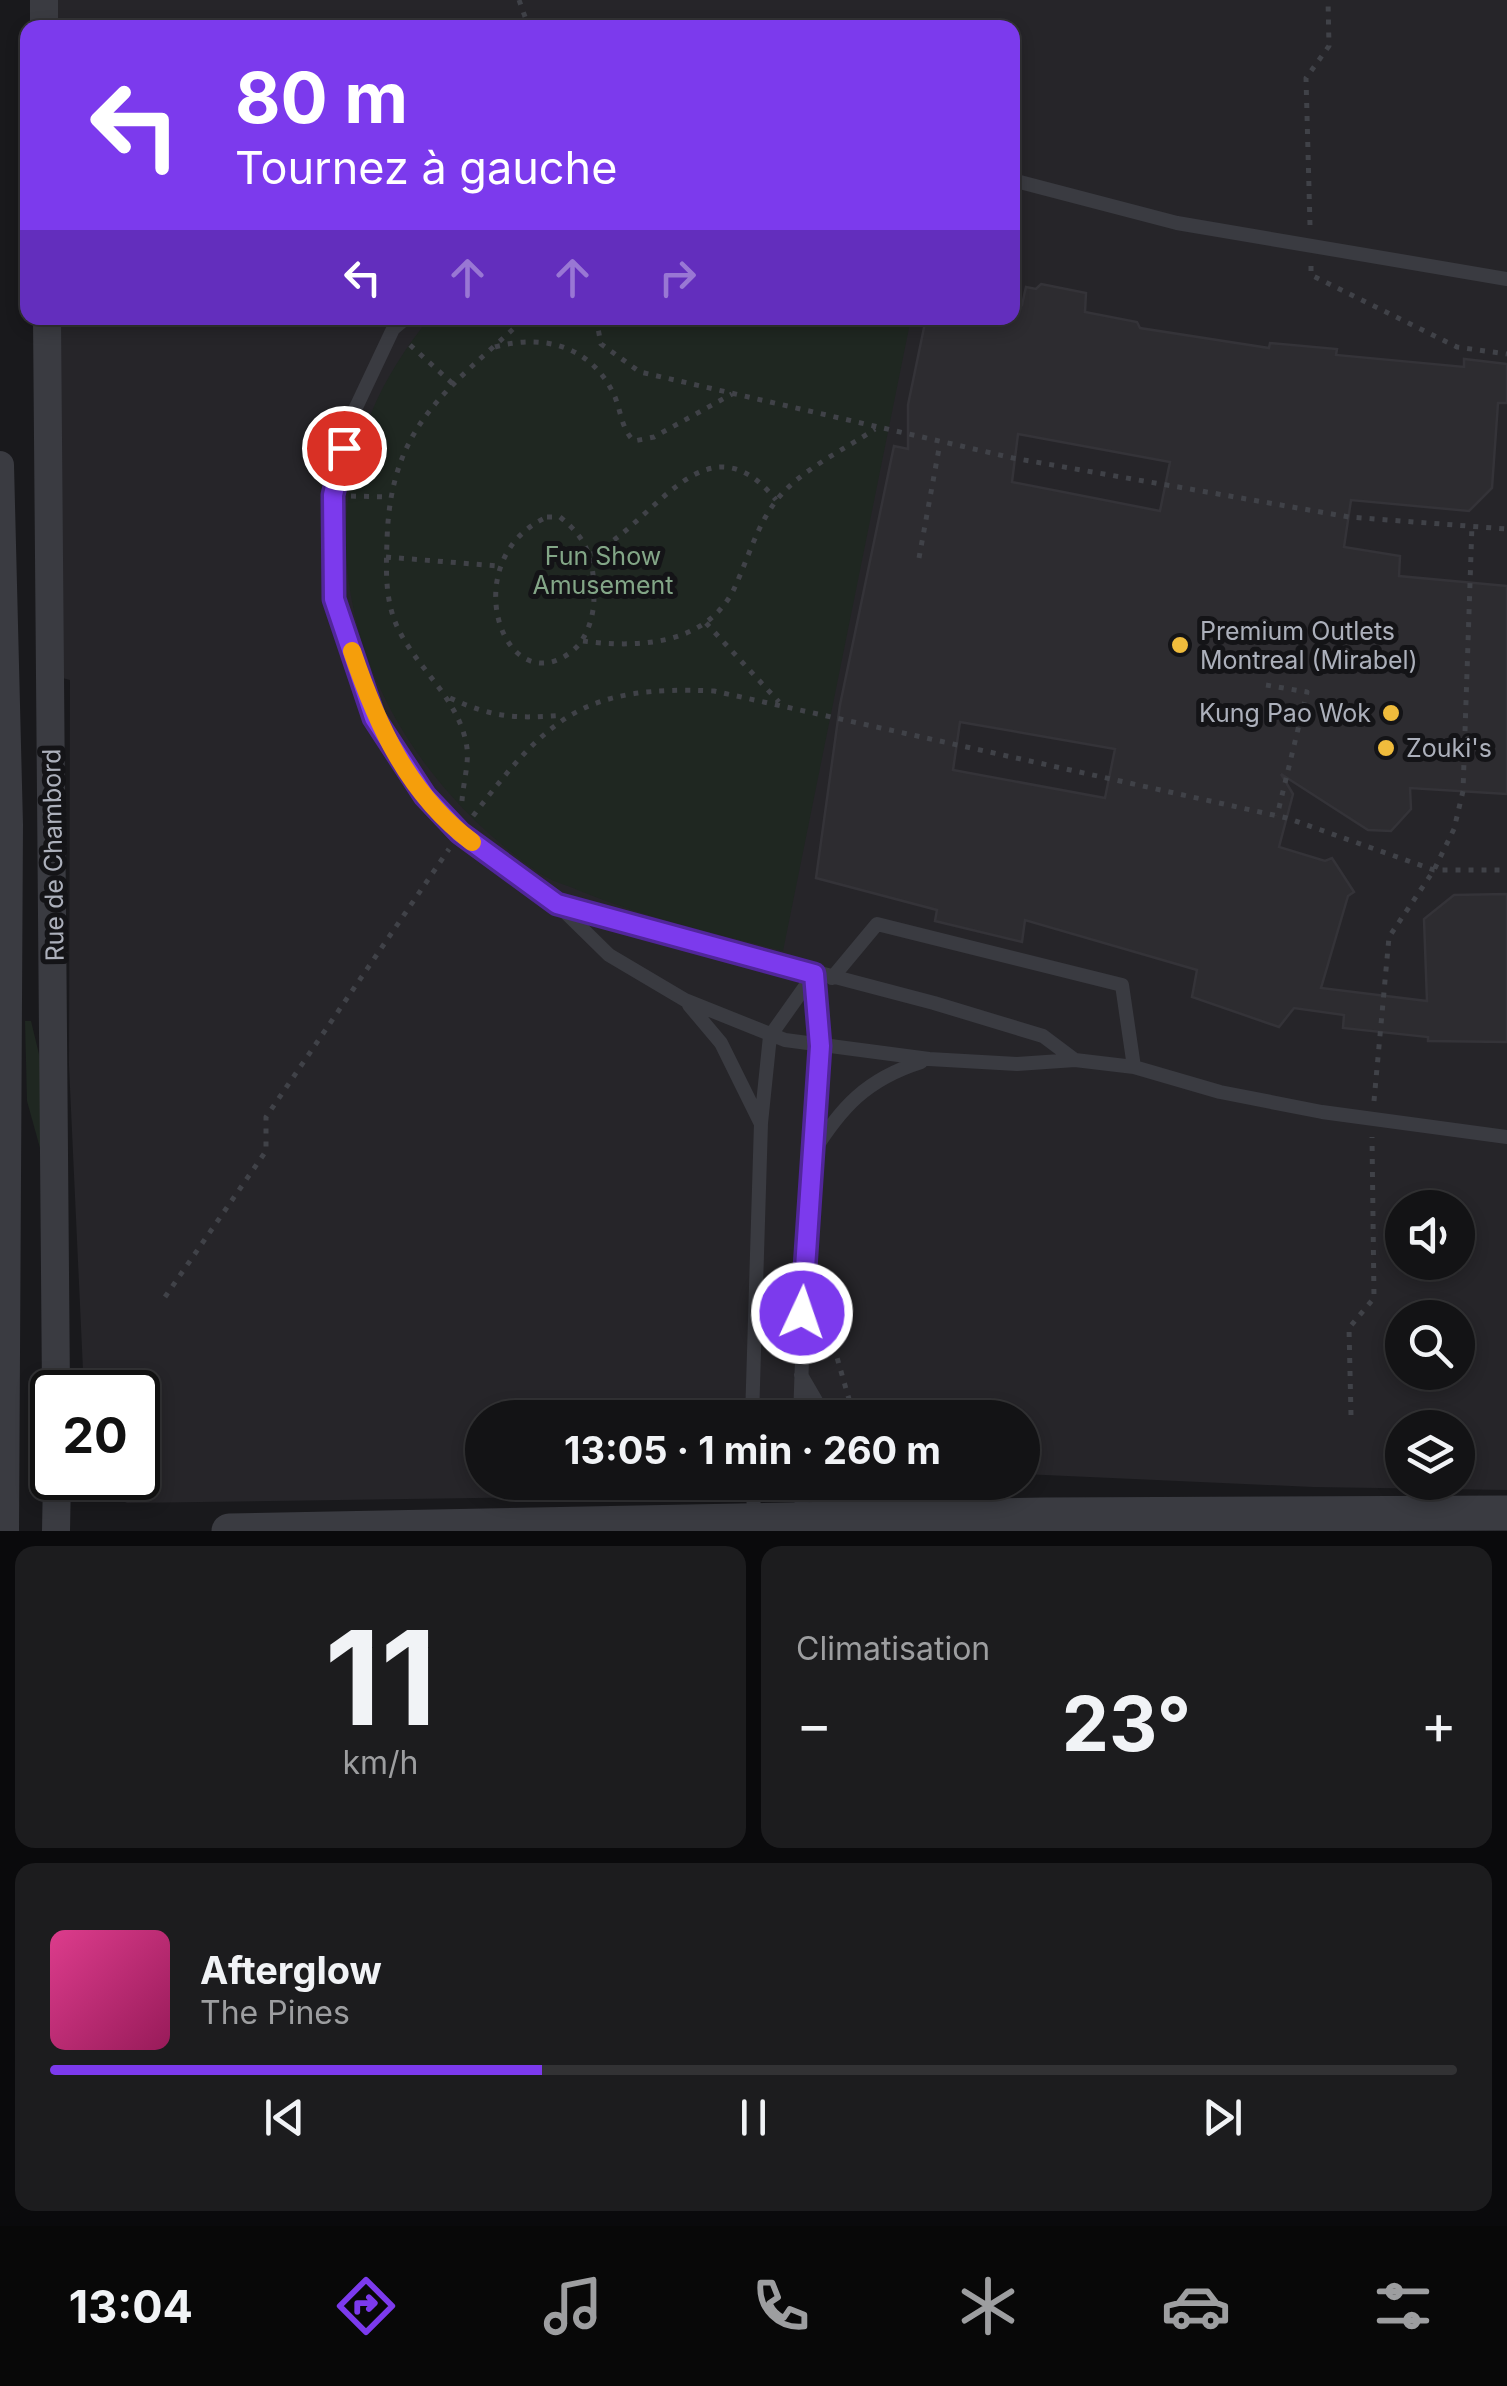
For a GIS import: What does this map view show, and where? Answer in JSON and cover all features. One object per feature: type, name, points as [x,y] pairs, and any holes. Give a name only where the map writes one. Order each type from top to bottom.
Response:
[{"type":"street","name":"Rue de Chambord","points":[[47,325],[56,1370]]},
{"type":"street","name":"Rue de Chambord","points":[[0,465],[9,1243],[5,1531]]},
{"type":"street","points":[[2,632],[50,631]]},
{"type":"street","points":[[2,674],[51,675]]},
{"type":"street","points":[[56,1531],[57,1500]]},
{"type":"street","points":[[229,1531],[801,1526],[946,1517],[1044,1523],[1507,1512]]},
{"type":"lane","points":[[1020,182],[1177,223],[1507,278]]},
{"type":"lane","points":[[398,325],[351,418],[333,495],[334,599],[374,718],[404,769],[460,833],[557,904],[609,955],[685,1000],[770,1036],[929,1059],[1017,1064],[1074,1060],[1134,1067],[1220,1092],[1372,1119],[1507,1137]]},
{"type":"lane","points":[[557,904],[1043,1036],[1074,1060]]},
{"type":"lane","points":[[832,978],[878,924],[1122,985],[1134,1067]]},
{"type":"lane","points":[[753,1400],[761,1123],[770,1036],[814,974]]},
{"type":"lane","points":[[800,1400],[809,1160],[820,1046],[814,974]]},
{"type":"lane","points":[[685,1000],[721,1043],[761,1123]]},
{"type":"lane","points":[[809,1160],[836,1115],[862,1089],[891,1071],[929,1059]]},
{"type":"lane","points":[[800,1373],[816,1400]]},
{"type":"lane","points":[[753,1500],[754,1526]]},
{"type":"lane","points":[[801,1500],[801,1526]]},
{"type":"lane","points":[[915,1500],[946,1517]]},
{"type":"path","points":[[1328,0],[1329,46],[1306,78],[1311,274],[1457,347],[1507,354]]},
{"type":"path","points":[[517,325],[431,404],[412,434],[398,465],[390,498],[386,580],[395,622],[424,673],[447,696],[488,716],[520,719],[570,714]]},
{"type":"path","points":[[597,325],[601,344],[640,372],[940,443],[1164,488],[1349,517],[1507,528]]},
{"type":"path","points":[[393,329],[453,384]]},
{"type":"path","points":[[492,348],[525,339],[550,342],[584,358],[607,379],[626,434],[634,440],[654,437],[734,392]]},
{"type":"path","points":[[583,641],[642,644],[685,634],[706,623],[730,596],[776,500],[876,428]]},
{"type":"path","points":[[918,558],[940,443]]},
{"type":"path","points":[[592,554],[630,528],[689,476],[714,466],[742,468],[776,500]]},
{"type":"path","points":[[333,495],[390,498]]},
{"type":"path","points":[[546,517],[560,517],[592,554],[594,609],[583,641],[568,655],[548,662],[529,661],[509,644],[496,621],[494,589],[499,566],[514,540],[546,517]]},
{"type":"path","points":[[1351,1415],[1348,1328],[1374,1298],[1372,1119],[1390,937],[1434,870],[1454,829],[1463,791],[1472,524]]},
{"type":"path","points":[[386,557],[499,566]]},
{"type":"path","points":[[706,623],[780,703]]},
{"type":"path","points":[[1266,685],[1307,692],[1277,816]]},
{"type":"path","points":[[165,1297],[266,1151],[266,1117],[460,833],[520,753],[592,702],[654,688],[714,692],[780,703],[1277,816],[1434,870],[1507,870]]},
{"type":"path","points":[[447,696],[468,752],[460,833]]},
{"type":"path","points":[[828,1352],[836,1354],[849,1400]]},
{"type":"shaded area","points":[[44,0],[1507,0],[1507,1490],[1475,1490],[1475,1410],[1385,1410],[1385,1488],[1040,1475],[1040,1400],[465,1400],[465,1498],[127,1503],[121,1500],[160,1500],[160,1370],[83,1370],[69,1066],[70,680],[51,675],[47,325],[1020,325],[1020,20],[44,20]]},
{"type":"green space","name":"Fun Show Amusement","points":[[425,325],[910,325],[783,951],[630,909],[553,881],[474,819],[421,758],[380,689],[355,616],[346,541],[354,465],[382,390]]},
{"type":"green space","points":[[25,1021],[31,1021],[43,1071],[45,1148],[40,1148],[27,1101]]},
{"type":"building","name":"Premium Outlets Montreal (Mirabel)","points":[[1041,284],[1086,293],[1085,312],[1137,322],[1140,328],[1269,348],[1270,343],[1337,349],[1336,355],[1464,367],[1464,359],[1507,364],[1507,403],[1498,403],[1492,488],[1469,511],[1351,500],[1344,547],[1400,556],[1399,576],[1507,586],[1507,794],[1410,788],[1411,809],[1391,831],[1368,830],[1281,774],[1293,794],[1279,847],[1325,861],[1332,858],[1354,892],[1348,896],[1321,988],[1427,1001],[1424,919],[1454,895],[1507,894],[1507,1042],[1428,1041],[1428,1037],[1343,1028],[1344,1015],[1294,1008],[1279,1027],[1192,997],[1197,970],[1025,920],[1022,942],[935,921],[937,910],[816,878],[840,705],[894,446],[908,449],[908,405],[925,325],[1020,325],[1020,305],[1026,287],[1036,289]],"holes":[[[1018,434],[1170,462],[1160,511],[1012,482]],[[960,722],[1115,749],[1105,798],[953,770]]]},
{"type":"slow traffic","points":[[352,651],[374,718],[404,769],[425,796],[472,842]]},
{"type":"place","name":"Premium Outlets Montreal (Mirabel)","points":[[1180,645]]},
{"type":"place","name":"Kung Pao Wok","points":[[1391,713]]},
{"type":"place","name":"Zouki's","points":[[1386,748]]},
{"type":"route","points":[[344,448],[333,495],[334,599],[374,718],[425,796],[460,833],[557,904],[814,974],[820,1046],[809,1160],[802,1313]]}]
